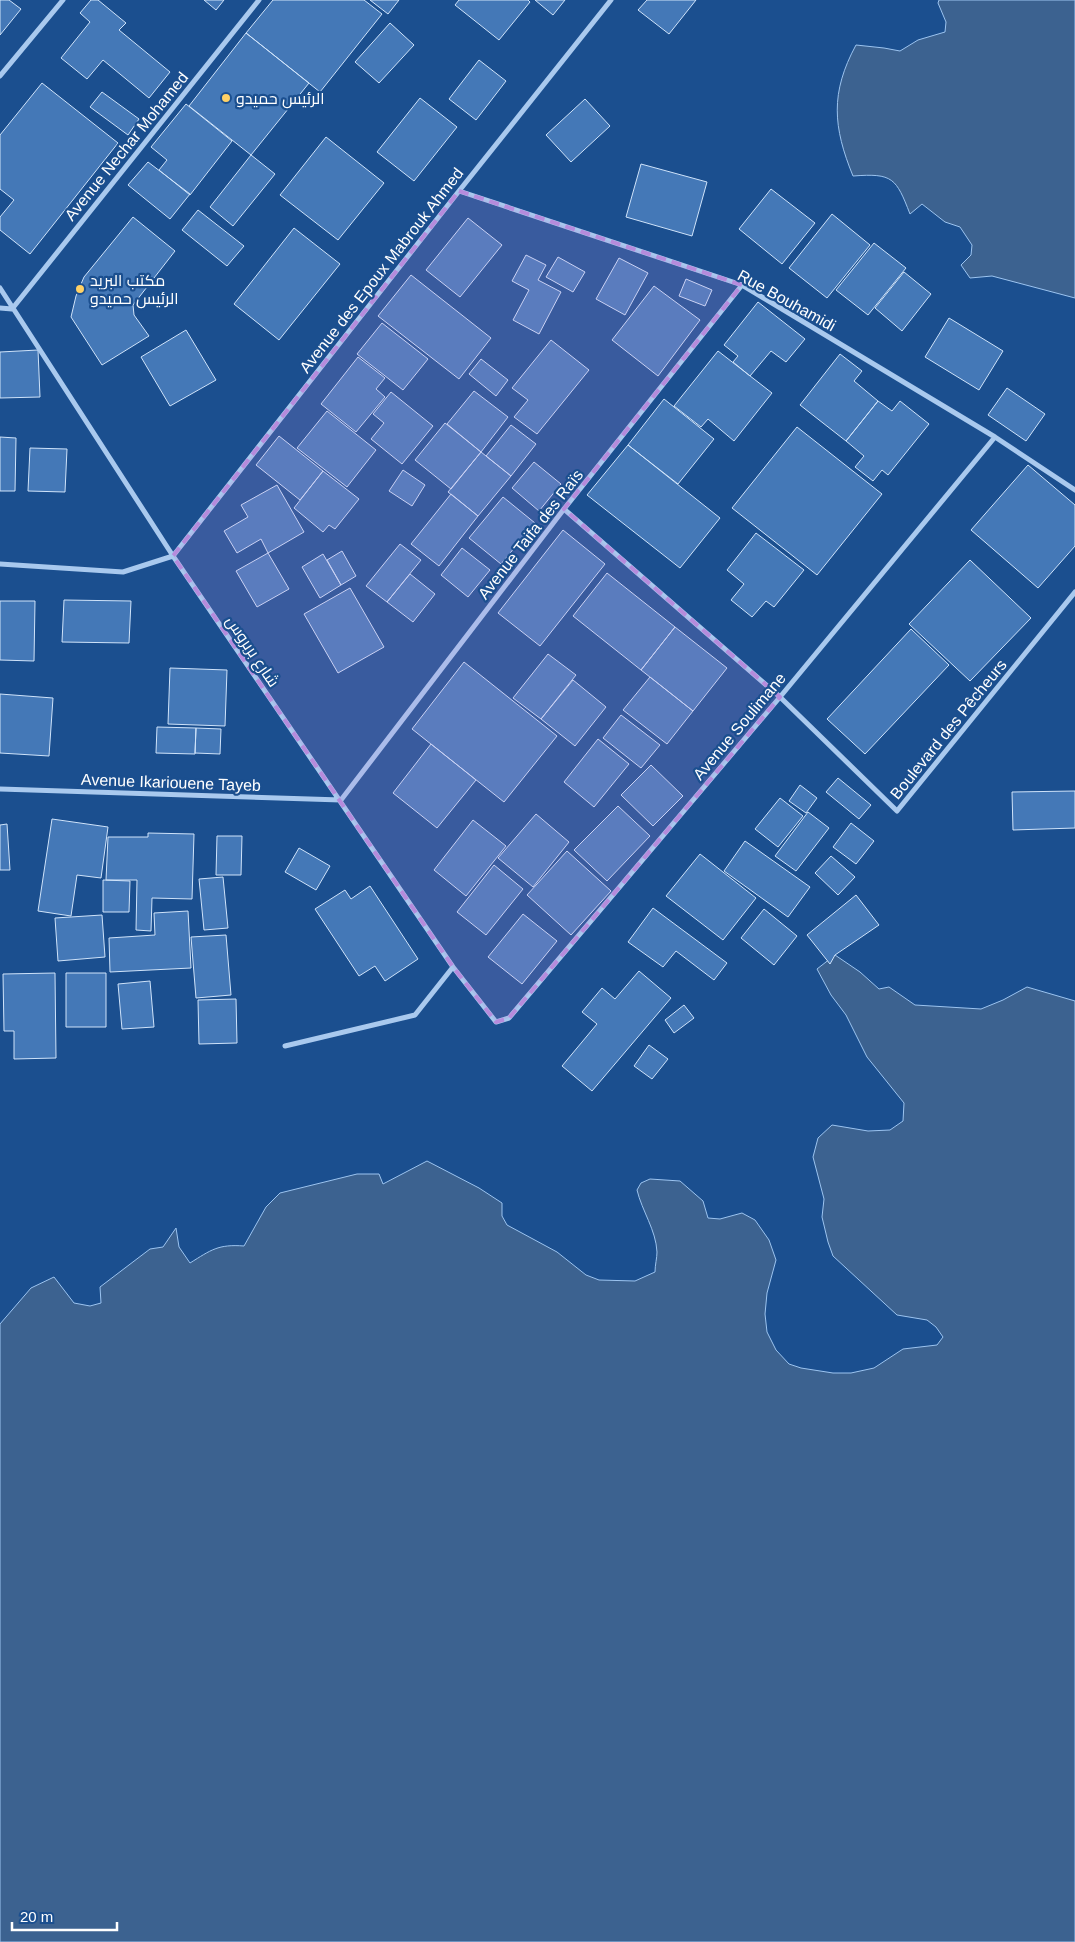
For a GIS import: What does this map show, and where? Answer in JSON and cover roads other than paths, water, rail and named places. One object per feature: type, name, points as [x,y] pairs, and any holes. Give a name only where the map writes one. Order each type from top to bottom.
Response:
[{"type":"street","points":[[0,76],[63,0]]},
{"type":"street","name":"Avenue Nechar Mohamed","points":[[12,309],[259,0]]},
{"type":"street","name":"Avenue des Epoux Mabrouk Ahmed","points":[[173,556],[611,0]]},
{"type":"street","name":"Rue Bouhamidi","points":[[459,191],[742,285],[995,437],[1075,490]]},
{"type":"street","name":"Avenue Taifa des Raïs","points":[[341,800],[564,509],[742,285]]},
{"type":"street","name":"شارع بربروس","points":[[0,288],[173,556],[453,967],[496,1022]]},
{"type":"street","points":[[0,308],[12,309]]},
{"type":"street","name":"Avenue Soulimane","points":[[496,1022],[509,1018],[780,697],[995,437]]},
{"type":"street","name":"Boulevard des Pêcheurs","points":[[564,509],[780,697],[897,811],[1075,592]]},
{"type":"street","points":[[0,564],[123,572],[173,556]]},
{"type":"street","name":"Avenue Ikariouene Tayeb","points":[[0,789],[341,800]]},
{"type":"street","points":[[285,1046],[415,1015],[453,967]]},
{"type":"water","points":[[939,0],[1075,0],[1075,298],[992,276],[970,278],[961,265],[971,255],[972,245],[960,227],[945,222],[922,204],[910,214],[901,192],[891,180],[885,177],[853,176],[841,142],[837,110],[842,79],[856,45],[900,51],[918,40],[945,32],[946,22],[938,3]]},
{"type":"water","points":[[835,955],[860,972],[879,989],[889,987],[915,1005],[981,1009],[1027,987],[1075,1001],[1075,1942],[0,1942],[0,1324],[31,1288],[54,1277],[74,1303],[90,1306],[101,1303],[100,1287],[150,1249],[163,1247],[176,1228],[179,1247],[190,1263],[221,1247],[244,1246],[266,1207],[280,1193],[357,1174],[379,1174],[383,1184],[427,1161],[479,1188],[502,1203],[502,1216],[507,1225],[557,1252],[586,1275],[599,1280],[635,1281],[655,1272],[656,1244],[652,1228],[637,1190],[641,1183],[650,1179],[680,1181],[703,1201],[708,1218],[720,1219],[742,1213],[755,1220],[769,1240],[776,1260],[767,1293],[765,1314],[767,1332],[776,1350],[789,1364],[801,1368],[833,1373],[851,1373],[874,1368],[903,1349],[937,1345],[943,1337],[936,1327],[927,1320],[897,1315],[833,1256],[828,1242],[822,1217],[824,1199],[813,1157],[818,1138],[832,1125],[868,1131],[890,1130],[903,1121],[904,1103],[867,1057],[846,1015],[831,995],[817,969]]},
{"type":"place","name":"الرئيس حميدو","points":[[226,98]]},
{"type":"place","name":"مكتب البريد الرئيس حميدو","points":[[80,289]]}]
